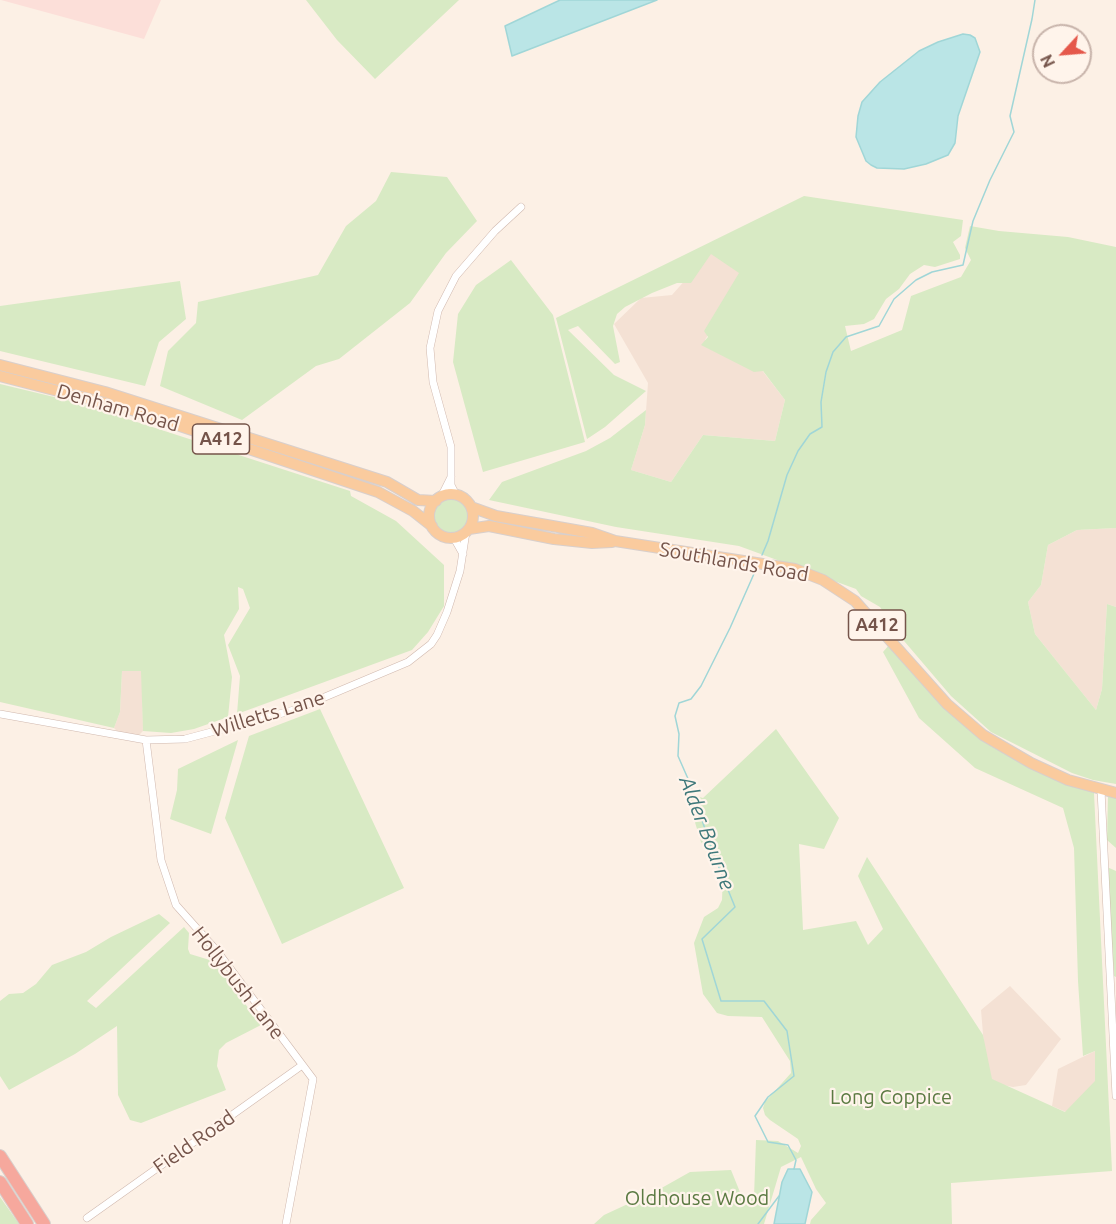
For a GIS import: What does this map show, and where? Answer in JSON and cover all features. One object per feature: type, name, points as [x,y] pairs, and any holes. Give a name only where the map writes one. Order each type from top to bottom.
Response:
[{"type":"highway","points":[[0,1156],[44,1224]]},
{"type":"highway","points":[[0,1182],[27,1224]]},
{"type":"main road","name":"Denham Road","points":[[0,365],[105,392],[387,482],[418,500],[438,499]]},
{"type":"main road","name":"Denham Road","points":[[0,376],[132,410],[378,492],[413,511],[432,526]]},
{"type":"main road","points":[[456,495],[464,498],[471,507],[473,519],[467,531],[454,538],[441,535],[432,526],[430,513],[438,499],[456,495]]},
{"type":"main road","name":"A412","points":[[471,507],[483,513],[592,533],[615,541]]},
{"type":"main road","name":"A412","points":[[467,531],[489,526],[554,539],[592,543],[615,541]]},
{"type":"main road","name":"Southlands Road","points":[[615,541],[795,569],[823,580],[855,601],[947,704],[982,735],[1031,763],[1068,780],[1101,790]]},
{"type":"main road","name":"A412","points":[[1101,790],[1116,792]]},
{"type":"street","points":[[456,495],[451,477],[451,447],[433,382],[430,348],[438,311],[456,276],[485,242],[521,207]]},
{"type":"street","points":[[438,499],[451,477]]},
{"type":"street","name":"Willetts Lane","points":[[0,714],[146,740],[185,739],[294,710],[408,662],[422,652],[437,634],[450,602],[467,531]]},
{"type":"street","points":[[454,538],[463,554]]},
{"type":"street","name":"Hollybush Lane","points":[[146,740],[161,860],[176,905],[217,951],[313,1079],[286,1224]]},
{"type":"street","points":[[1101,790],[1116,1096]]},
{"type":"street","name":"Field Road","points":[[87,1218],[302,1066]]},
{"type":"shaded area","points":[[1,0],[161,0],[144,39]]},
{"type":"shaded area","points":[[710,252],[743,275],[705,340],[761,369],[785,400],[775,441],[703,435],[671,482],[631,470],[645,425],[648,383],[614,324],[641,298],[672,295]]},
{"type":"shaded area","points":[[1116,528],[1116,607],[1107,604],[1102,689],[1096,710],[1035,634],[1028,602],[1041,585],[1048,545],[1077,530]]},
{"type":"shaded area","points":[[122,671],[142,671],[143,731],[139,735],[118,732],[114,728],[120,712]]},
{"type":"shaded area","points":[[1010,986],[1061,1039],[1026,1085],[1013,1087],[987,1082],[981,1010]]},
{"type":"shaded area","points":[[1095,1051],[1106,1110],[1066,1112],[1052,1106],[1058,1069]]},
{"type":"green space","points":[[306,0],[459,0],[375,79],[337,40]]},
{"type":"green space","points":[[391,172],[447,177],[477,221],[446,253],[410,303],[339,359],[316,366],[242,420],[160,386],[168,351],[196,323],[198,302],[318,275],[346,226],[376,201]]},
{"type":"green space","points":[[804,196],[963,220],[961,236],[953,242],[960,259],[935,267],[924,265],[910,274],[899,289],[886,299],[874,319],[864,324],[845,326],[851,351],[902,330],[911,296],[961,277],[971,260],[965,248],[970,226],[1068,237],[1116,247],[1116,528],[1077,530],[1048,545],[1041,585],[1028,602],[1035,634],[1096,710],[1102,689],[1107,604],[1116,607],[1116,784],[1072,773],[991,732],[951,696],[899,635],[880,607],[861,596],[856,589],[739,546],[616,527],[489,500],[502,482],[586,451],[610,438],[646,410],[645,425],[631,470],[671,482],[703,435],[775,441],[785,400],[763,371],[754,372],[701,345],[708,337],[704,331],[739,273],[711,254],[691,283],[677,283],[652,293],[625,307],[617,314],[613,326],[620,362],[615,364],[578,326],[568,330],[614,375],[646,391],[605,427],[587,439],[556,318]]},
{"type":"green space","points":[[511,260],[553,315],[585,442],[483,472],[453,362],[458,314],[476,285]]},
{"type":"green space","points":[[180,281],[186,319],[159,342],[145,386],[0,351],[0,306]]},
{"type":"green space","points":[[0,384],[75,402],[350,491],[351,496],[396,521],[444,565],[444,606],[428,632],[412,650],[237,714],[240,676],[228,645],[250,608],[243,589],[238,587],[239,609],[224,635],[232,677],[228,717],[194,729],[171,733],[143,731],[141,671],[122,671],[120,712],[114,728],[0,702]]},
{"type":"green space","points":[[451,499],[463,504],[468,516],[463,528],[451,533],[439,528],[434,516],[439,504]]},
{"type":"green space","name":"Long Coppice","points":[[889,645],[977,736],[994,748],[1035,768],[1094,793],[1112,1171],[951,1183],[952,1224],[810,1224],[826,1203],[816,1189],[801,1157],[781,1167],[764,1224],[594,1224],[604,1215],[690,1172],[731,1170],[744,1202],[754,1197],[756,1140],[778,1141],[798,1153],[801,1146],[798,1139],[765,1115],[763,1108],[765,1102],[791,1073],[790,1061],[762,1017],[728,1016],[717,1013],[703,994],[694,943],[704,917],[718,908],[722,900],[723,872],[701,842],[686,793],[703,798],[776,729],[839,818],[824,849],[799,844],[803,930],[856,921],[868,945],[883,929],[858,876],[867,857],[983,1035],[992,1079],[1065,1112],[1095,1081],[1095,1051],[1083,1056],[1074,848],[1063,808],[975,768],[919,718],[883,652]]},
{"type":"green space","points":[[320,709],[404,888],[282,944],[225,818],[249,736]]},
{"type":"green space","points":[[238,740],[211,834],[170,819],[177,790],[178,769]]},
{"type":"green space","points":[[1108,795],[1116,796],[1116,848],[1107,840]]},
{"type":"green space","points":[[1107,867],[1116,871],[1116,977],[1114,976]]},
{"type":"green space","points":[[159,914],[170,923],[87,1001],[96,1008],[184,927],[189,933],[190,954],[213,961],[261,1025],[226,1043],[219,1050],[217,1066],[226,1090],[141,1123],[130,1120],[118,1095],[117,1026],[75,1054],[9,1090],[0,1076],[0,1001],[9,994],[23,993],[36,984],[52,965],[86,952]]},
{"type":"green space","points":[[0,1197],[19,1224],[0,1224]]},
{"type":"water","points":[[560,0],[657,0],[512,56],[505,26]]},
{"type":"water","points":[[963,34],[975,38],[980,52],[958,116],[955,143],[948,155],[926,164],[904,169],[877,168],[871,165],[866,161],[856,137],[862,102],[880,82],[919,51]]},
{"type":"water","points":[[788,1169],[800,1169],[812,1192],[805,1224],[774,1224],[782,1182]]},
{"type":"waterway","name":"Alder Bourne","points":[[762,555],[787,475],[798,451],[810,434],[822,427],[821,402],[826,372],[833,352],[846,337],[879,326],[894,299],[916,280],[932,272],[963,265],[973,221],[1014,132],[1010,116],[1035,0]]},
{"type":"waterway","name":"Alder Bourne","points":[[757,567],[701,686],[691,699],[679,703],[675,716],[679,734],[678,756],[735,907],[702,939],[721,1001],[764,1001],[787,1031],[794,1076],[768,1097],[755,1116],[768,1142],[788,1145],[796,1160],[794,1169]]},
{"type":"waterway","name":"Alder Bourne","points":[[758,1224],[779,1196]]},
{"type":"park label","name":"Oldhouse Wood","points":[[697,1198]]}]
